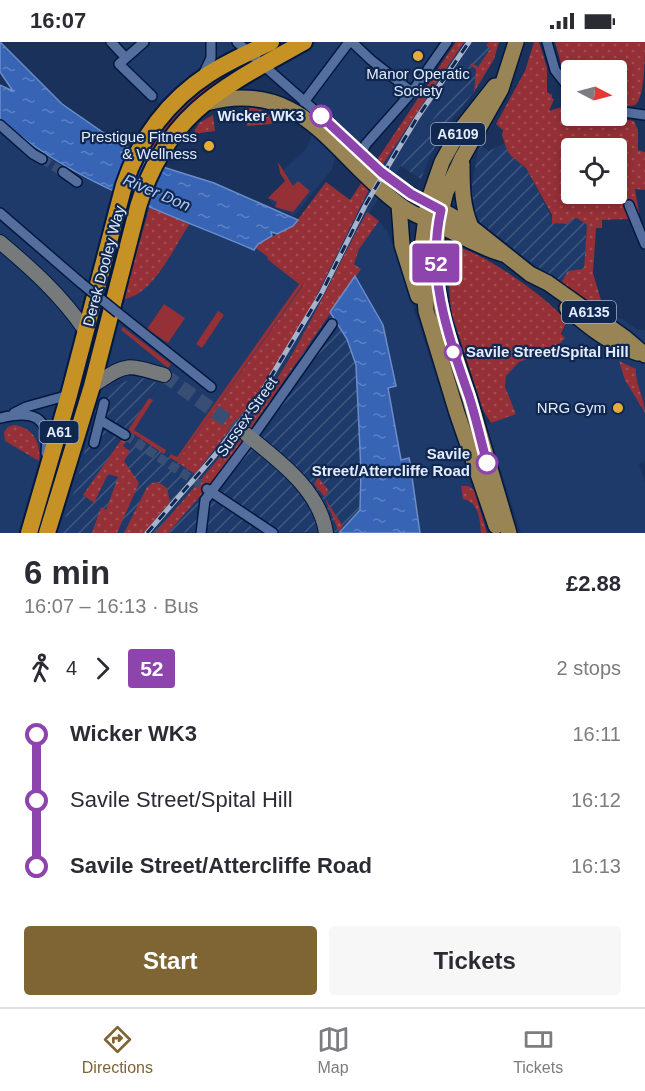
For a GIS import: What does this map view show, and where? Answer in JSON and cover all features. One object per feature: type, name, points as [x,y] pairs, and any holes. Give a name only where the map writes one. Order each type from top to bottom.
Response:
[{"type":"highway","name":"Derek Dooley Way","points":[[29,533],[41,497],[120,199],[133,158],[152,128],[176,100],[242,48],[271,42]]},
{"type":"highway","name":"Derek Dooley Way","points":[[47,533],[92,386],[138,207],[146,181],[158,155],[185,119],[204,103],[262,65],[304,42]]},
{"type":"main road","name":"A6109","points":[[498,533],[457,413],[426,311],[421,255],[433,214],[501,89],[516,42]]},
{"type":"main road","name":"A6109","points":[[505,75],[474,111],[450,146],[435,179],[433,214],[438,290],[445,325],[509,533]]},
{"type":"main road","points":[[204,103],[239,96],[269,100],[298,113],[324,134],[353,165],[399,205],[433,214],[469,234]]},
{"type":"main road","name":"A6109","points":[[462,158],[461,189],[469,234]]},
{"type":"main road","points":[[399,205],[402,247],[421,305],[426,311]]},
{"type":"main road","points":[[436,261],[451,244],[469,234]]},
{"type":"main road","name":"A6135","points":[[469,234],[503,254],[530,274],[603,337],[621,347],[645,355]]},
{"type":"main road","points":[[0,242],[44,279],[69,307],[85,330]]},
{"type":"main road","points":[[92,386],[114,370],[128,367],[164,375]]},
{"type":"main road","points":[[249,437],[300,482],[309,493],[320,510],[326,533]]},
{"type":"street","points":[[111,42],[123,61],[152,96]]},
{"type":"street","points":[[123,61],[144,42]]},
{"type":"street","points":[[201,80],[211,58],[211,42]]},
{"type":"street","points":[[304,102],[350,42],[412,92]]},
{"type":"street","points":[[364,158],[363,150],[366,144],[412,92],[447,42]]},
{"type":"street","points":[[547,42],[555,70],[561,78]]},
{"type":"street","points":[[242,48],[321,116],[364,158],[433,214]]},
{"type":"street","points":[[304,102],[324,134]]},
{"type":"street","points":[[627,112],[645,113]]},
{"type":"street","points":[[0,125],[42,159]]},
{"type":"street","points":[[63,172],[77,182]]},
{"type":"street","points":[[630,205],[645,244]]},
{"type":"street","points":[[0,213],[81,283],[212,387]]},
{"type":"street","name":"Sussex Street","points":[[201,533],[204,503],[209,491],[332,324]]},
{"type":"street","points":[[3,417],[26,407],[69,395]]},
{"type":"street","points":[[94,443],[104,404]]},
{"type":"street","points":[[3,417],[31,416],[40,421],[46,429],[48,437],[41,497]]},
{"type":"street","points":[[100,420],[125,435]]},
{"type":"street","points":[[209,491],[273,533]]},
{"type":"shaded area","points":[[111,42],[447,42],[363,150],[346,141],[335,156],[332,169],[294,216],[275,207],[268,198],[284,183],[285,180],[280,173],[306,149],[321,116],[248,53],[167,110],[119,64],[125,58]]},
{"type":"shaded area","points":[[456,42],[486,42],[369,213],[387,231],[394,248],[487,533],[420,533],[410,463],[401,460],[388,387],[396,386],[390,351],[383,325],[355,276],[207,489],[129,429],[159,384],[147,379],[129,379],[114,384],[102,396],[96,408],[76,485],[60,533],[0,533],[0,119],[38,150],[65,168],[113,192],[254,250],[258,244],[293,226],[326,182],[350,200]]},
{"type":"shaded area","points":[[456,42],[464,42],[377,173],[312,305],[253,400],[195,474],[177,462],[304,284],[256,248],[258,244],[293,226],[326,182],[350,200]]},
{"type":"shaded area","points":[[486,42],[499,42],[494,59],[480,84],[446,127],[429,158],[421,179],[401,166]]},
{"type":"shaded area","points":[[489,42],[499,42],[494,59],[474,92],[476,69],[470,65],[472,63],[478,67],[490,49],[486,45]]},
{"type":"shaded area","points":[[534,42],[539,42],[547,68],[547,92],[554,99],[549,111],[561,107],[561,126],[627,126],[627,120],[634,121],[638,130],[638,150],[645,152],[645,190],[635,189],[639,213],[628,219],[602,220],[602,228],[596,228],[593,273],[605,314],[561,283],[568,271],[584,269],[587,225],[577,218],[567,224],[552,223],[552,215],[526,168],[511,156],[502,135],[503,130],[496,124],[525,71]]},
{"type":"shaded area","points":[[555,42],[645,42],[641,94],[633,106],[627,106],[627,60],[561,60],[561,63]]},
{"type":"shaded area","points":[[232,68],[238,76],[154,155],[146,152],[164,125],[184,104]]},
{"type":"shaded area","points":[[245,108],[265,111],[275,118],[275,121],[271,124],[247,126]]},
{"type":"shaded area","points":[[213,115],[215,131],[193,134],[199,123]]},
{"type":"shaded area","points":[[505,143],[511,156],[526,168],[553,220],[577,218],[587,225],[584,269],[561,283],[480,222],[476,215],[471,192],[478,150],[481,146],[489,151]]},
{"type":"shaded area","points":[[278,162],[293,186],[298,181],[310,191],[293,212],[275,207],[277,202],[268,198],[285,181],[280,173]]},
{"type":"shaded area","points":[[150,206],[190,223],[153,280],[134,296],[123,299]]},
{"type":"shaded area","points":[[367,212],[379,221],[359,249],[354,264],[361,269],[220,473],[168,533],[155,533],[233,441],[262,402],[288,361]]},
{"type":"shaded area","points":[[460,248],[501,268],[518,280],[549,303],[566,323],[561,334],[565,338],[553,351],[519,362],[506,376],[505,387],[516,414],[491,423],[483,410],[451,311],[447,258],[452,250]]},
{"type":"shaded area","points":[[268,257],[304,283],[177,462],[169,457],[171,454],[177,457],[299,284],[267,259]]},
{"type":"shaded area","points":[[164,304],[185,318],[168,343],[147,329]]},
{"type":"shaded area","points":[[569,310],[622,319],[638,330],[645,330],[645,461],[639,464],[645,483],[645,533],[521,533],[486,425],[496,422],[506,376],[519,362],[553,351],[565,328],[564,318]]},
{"type":"shaded area","points":[[218,311],[224,315],[202,348],[196,344]]},
{"type":"shaded area","points":[[330,312],[347,339],[356,365],[360,437],[360,510],[339,532],[60,533],[76,485],[96,408],[102,396],[111,387],[133,378],[159,383],[128,430],[177,462],[208,419],[241,441]]},
{"type":"shaded area","points":[[123,327],[171,364],[168,368],[121,330]]},
{"type":"shaded area","points":[[619,361],[636,369],[645,413],[625,380]]},
{"type":"shaded area","points":[[149,398],[153,400],[134,430],[166,450],[164,454],[128,430]]},
{"type":"shaded area","points":[[14,425],[27,429],[35,437],[39,448],[39,461],[5,441],[4,432],[8,427]]},
{"type":"shaded area","points":[[128,430],[132,433],[123,446],[130,451],[124,461],[139,483],[117,533],[92,533],[101,507],[106,510],[118,477],[108,474],[94,503],[83,495]]},
{"type":"shaded area","points":[[318,477],[329,491],[324,497],[314,484]]},
{"type":"shaded area","points":[[158,482],[167,488],[170,502],[144,533],[124,533],[147,487]]},
{"type":"shaded area","points":[[461,486],[468,486],[474,490],[487,533],[481,533],[478,512],[472,504],[463,499]]},
{"type":"shaded area","points":[[325,499],[343,526],[339,532]]},
{"type":"water","name":"River Don","points":[[0,42],[62,104],[114,140],[166,168],[214,183],[298,220],[293,226],[277,234],[271,232],[272,236],[258,244],[254,250],[121,195],[58,162],[28,142],[0,119],[0,85],[13,91],[0,72]]},
{"type":"water","points":[[355,276],[383,325],[396,386],[388,388],[401,460],[409,458],[420,533],[339,533],[360,510],[361,471],[356,365],[347,339],[330,312]]},
{"type":"tunnel","points":[[42,159],[63,172]]},
{"type":"tunnel","points":[[164,375],[246,434]]},
{"type":"tunnel","points":[[125,435],[207,489]]},
{"type":"railway","points":[[147,533],[215,455],[258,398],[321,294],[366,204],[397,151],[469,42]]},
{"type":"bus line","name":"52","points":[[321,116],[389,179],[441,210],[438,224],[436,276],[443,319],[469,397],[487,463]]},
{"type":"place","name":"Manor Operatic Society","points":[[418,56]]},
{"type":"place","name":"Wicker WK3","points":[[321,116]]},
{"type":"place","name":"Prestigue Fitness & Wellness","points":[[209,146]]},
{"type":"place","name":"Savile Street/Spital Hill","points":[[453,352]]},
{"type":"place","name":"NRG Gym","points":[[618,408]]},
{"type":"place","name":"Savile Street/Attercliffe Road","points":[[487,463]]}]
